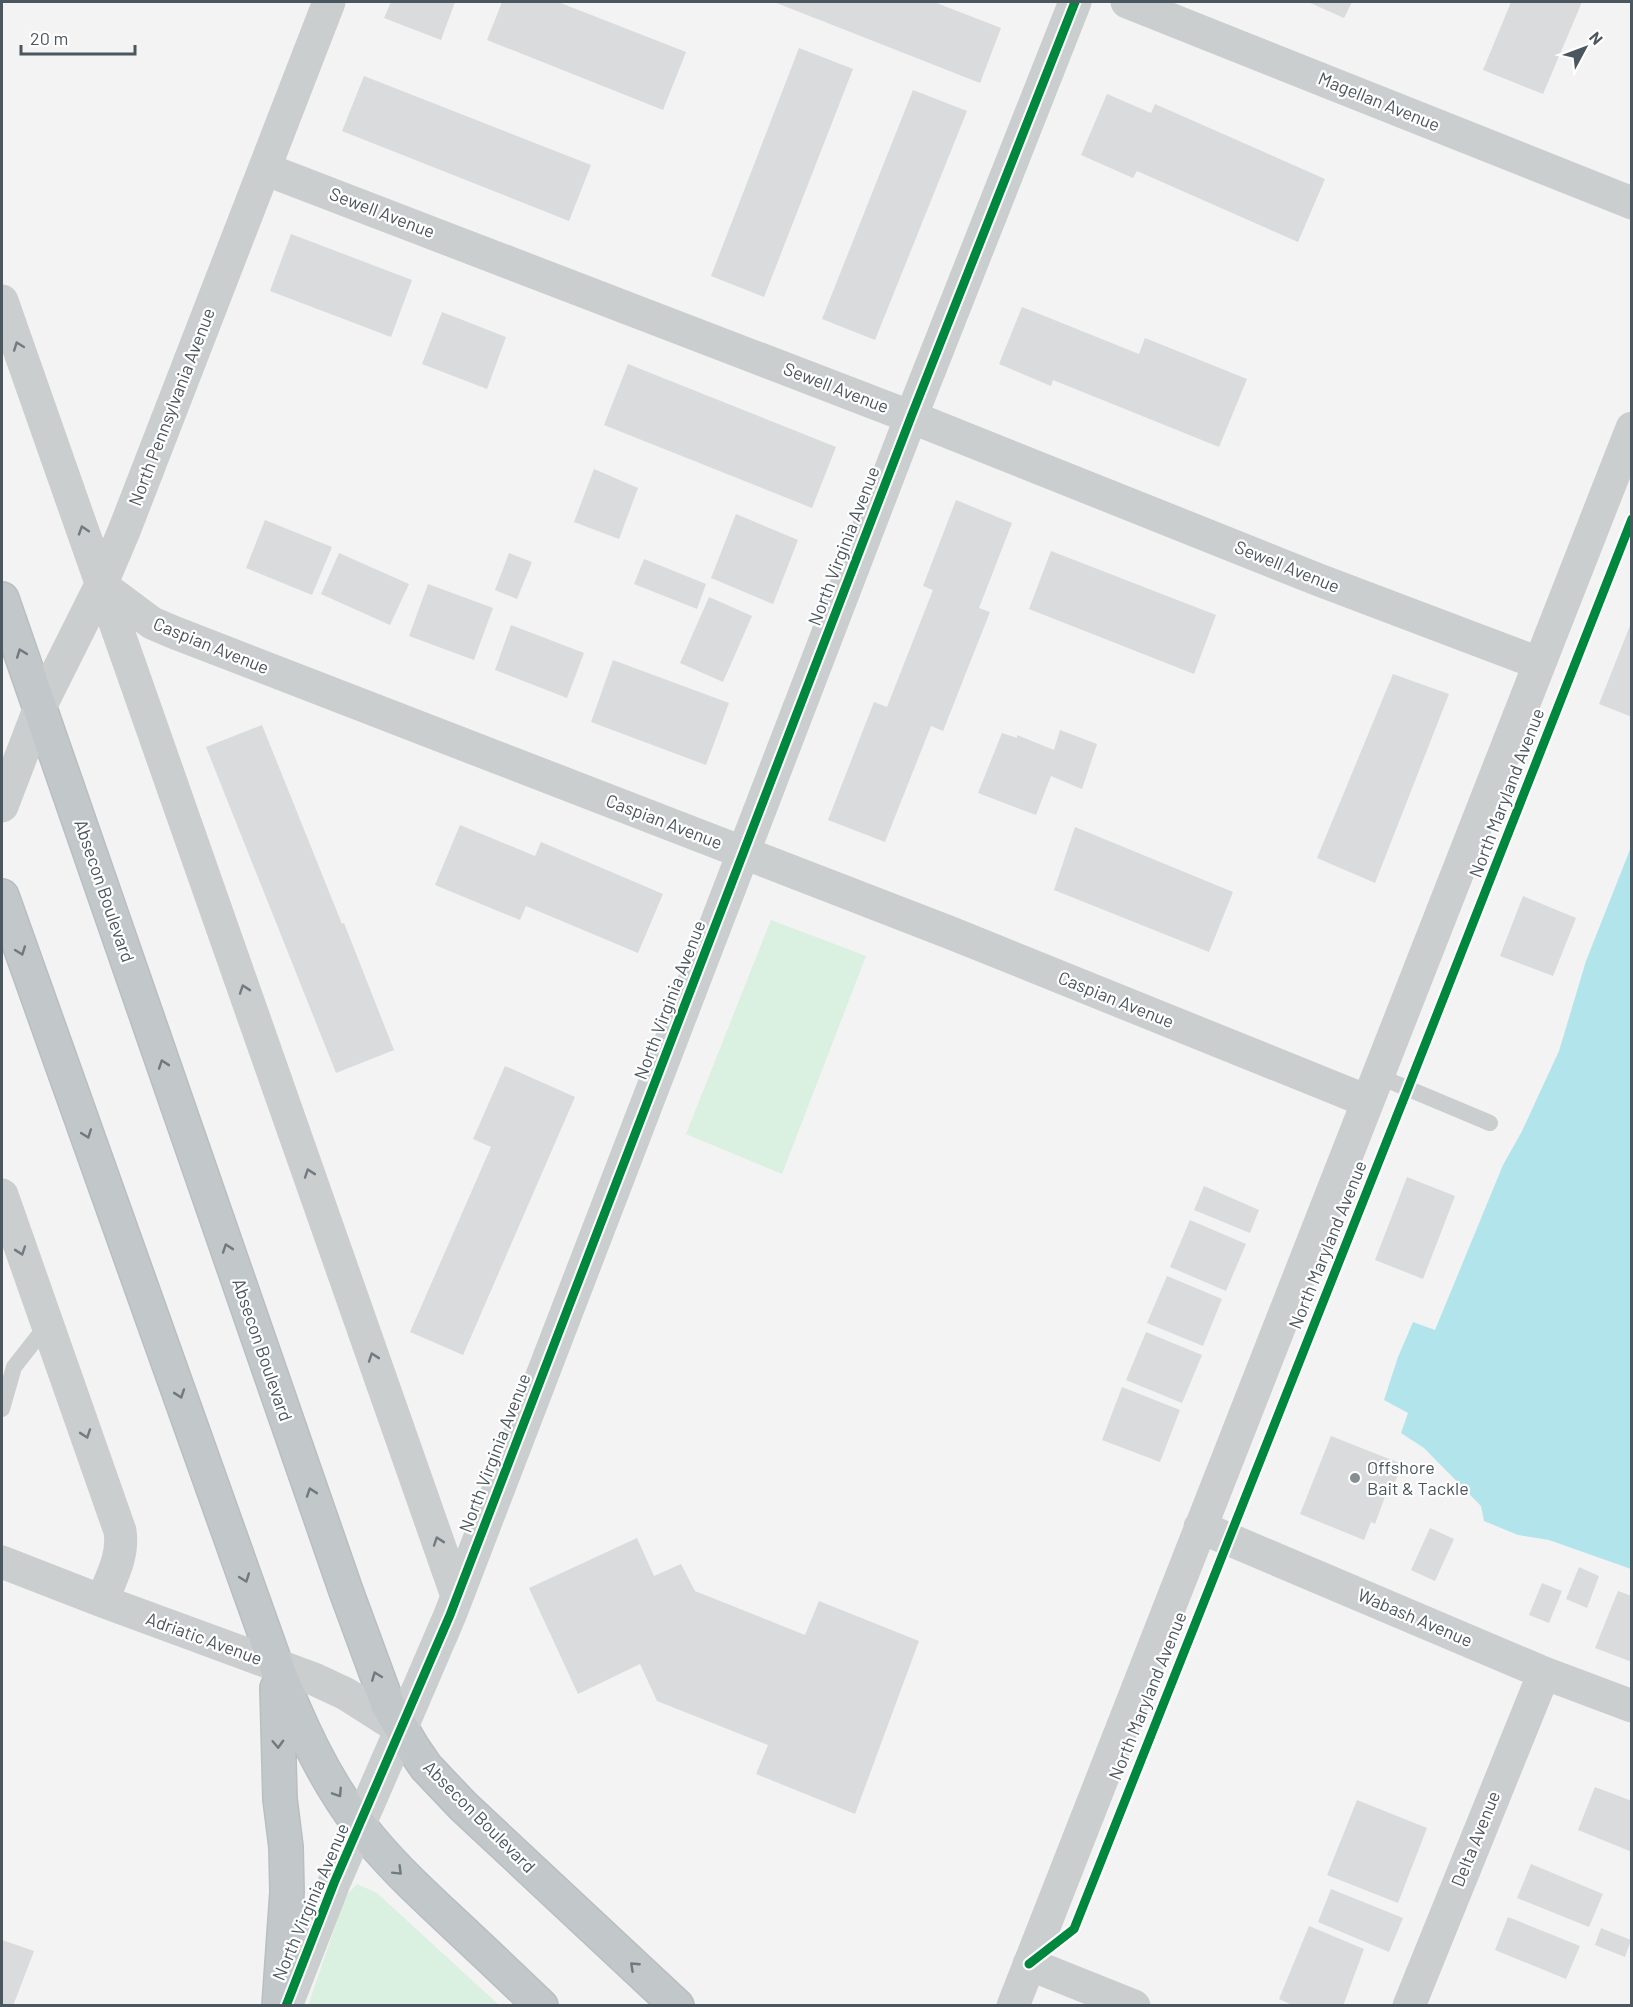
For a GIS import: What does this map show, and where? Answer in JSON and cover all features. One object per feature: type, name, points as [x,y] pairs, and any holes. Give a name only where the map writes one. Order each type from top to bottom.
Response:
[{"type":"highway","name":"Absecon Boulevard","points":[[2,599],[367,1653],[388,1705],[426,1767],[463,1806],[677,2006]]},
{"type":"highway","points":[[2,896],[294,1712],[328,1777],[360,1826],[407,1880],[541,2006]]},
{"type":"highway","points":[[276,1665],[280,1799],[286,1847],[286,1893],[279,2006]]},
{"type":"street","name":"North Pennsylvania Avenue","points":[[2,806],[40,707],[101,585],[266,169],[329,2]]},
{"type":"street","name":"North Virginia Avenue","points":[[286,2006],[330,1893],[457,1596],[911,417],[1075,2]]},
{"type":"street","name":"Magellan Avenue","points":[[1126,2],[1632,203]]},
{"type":"street","name":"Sewell Avenue","points":[[266,169],[911,417],[1319,580],[1539,663]]},
{"type":"street","points":[[2,301],[457,1596]]},
{"type":"street","name":"North Maryland Avenue","points":[[1013,2006],[1632,428]]},
{"type":"street","name":"Caspian Avenue","points":[[101,585],[130,609],[166,630],[940,929],[1372,1088]]},
{"type":"street","points":[[2,1196],[120,1531],[122,1544],[120,1555],[102,1601]]},
{"type":"street","name":"Wabash Avenue","points":[[1200,1527],[1545,1673],[1632,1706]]},
{"type":"street","name":"Adriatic Avenue","points":[[2,1562],[314,1679],[346,1694],[401,1729]]},
{"type":"street","name":"Delta Avenue","points":[[1408,2006],[1545,1673]]},
{"type":"street","points":[[1029,1964],[1134,2006]]},
{"type":"lane","points":[[1372,1088],[1490,1123]]},
{"type":"lane","points":[[2,1409],[14,1367],[47,1326]]},
{"type":"green space","points":[[771,920],[866,956],[782,1174],[686,1134]]},
{"type":"green space","points":[[357,1884],[377,1893],[499,2005],[308,2006],[345,1897]]},
{"type":"water","points":[[1631,847],[1632,1569],[1549,1540],[1518,1535],[1484,1521],[1481,1506],[1424,1448],[1401,1433],[1408,1413],[1384,1400],[1398,1357],[1413,1322],[1435,1330],[1503,1165],[1522,1131],[1559,1051],[1586,961]]},
{"type":"building","points":[[391,2],[455,2],[441,40],[384,18]]},
{"type":"building","points":[[502,2],[558,2],[686,52],[663,110],[487,40]]},
{"type":"building","points":[[774,2],[934,2],[1001,28],[980,83]]},
{"type":"building","points":[[1308,2],[1352,2],[1344,18]]},
{"type":"building","points":[[1511,2],[1582,2],[1543,94],[1483,70]]},
{"type":"building","points":[[799,48],[853,69],[764,297],[711,276]]},
{"type":"building","points":[[364,76],[591,165],[569,221],[342,131]]},
{"type":"building","points":[[913,90],[967,111],[875,340],[822,319]]},
{"type":"building","points":[[1107,94],[1151,113],[1155,104],[1325,179],[1298,242],[1137,171],[1133,178],[1081,155]]},
{"type":"building","points":[[291,234],[412,280],[391,337],[270,291]]},
{"type":"building","points":[[1022,307],[1139,354],[1145,338],[1247,379],[1219,447],[1053,380],[1051,386],[999,364]]},
{"type":"building","points":[[442,312],[506,337],[487,389],[422,364]]},
{"type":"building","points":[[628,364],[836,447],[812,508],[604,425]]},
{"type":"building","points":[[594,469],[638,488],[619,539],[574,522]]},
{"type":"building","points":[[956,500],[1012,523],[979,608],[990,612],[943,731],[931,726],[885,842],[828,820],[874,702],[887,707],[933,590],[923,586]]},
{"type":"building","points":[[736,514],[798,540],[773,604],[711,578]]},
{"type":"building","points":[[265,520],[332,547],[312,595],[246,568]]},
{"type":"building","points":[[1051,551],[1216,615],[1194,674],[1029,609]]},
{"type":"building","points":[[339,553],[409,584],[390,625],[321,594]]},
{"type":"building","points":[[509,553],[532,562],[517,599],[495,590]]},
{"type":"building","points":[[644,559],[706,584],[697,609],[634,584]]},
{"type":"building","points":[[428,584],[493,608],[474,660],[409,636]]},
{"type":"building","points":[[709,597],[752,616],[723,682],[680,663]]},
{"type":"building","points":[[1632,623],[1632,717],[1599,704]]},
{"type":"building","points":[[511,625],[584,653],[567,698],[495,670]]},
{"type":"building","points":[[613,660],[729,703],[706,765],[591,722]]},
{"type":"building","points":[[1393,674],[1449,694],[1375,883],[1317,858]]},
{"type":"building","points":[[262,725],[394,1050],[336,1073],[206,747]]},
{"type":"building","points":[[1060,730],[1097,744],[1082,789],[1051,776],[1036,815],[978,793],[1002,733],[1017,738],[1017,735],[1054,750]]},
{"type":"building","points":[[460,825],[535,856],[541,842],[663,894],[638,953],[526,906],[520,920],[435,885]]},
{"type":"building","points":[[1075,827],[1233,892],[1209,952],[1054,890]]},
{"type":"building","points":[[1523,896],[1576,918],[1553,976],[1500,956]]},
{"type":"building","points":[[505,1066],[575,1097],[463,1355],[410,1332],[491,1147],[473,1139]]},
{"type":"building","points":[[1407,1177],[1455,1196],[1423,1279],[1375,1260]]},
{"type":"building","points":[[1204,1186],[1259,1210],[1250,1233],[1194,1210]]},
{"type":"building","points":[[1190,1220],[1246,1244],[1226,1291],[1170,1267]]},
{"type":"building","points":[[1167,1276],[1222,1299],[1203,1346],[1147,1323]]},
{"type":"building","points":[[1146,1332],[1202,1355],[1182,1403],[1126,1380]]},
{"type":"building","points":[[1122,1387],[1180,1410],[1160,1462],[1102,1440]]},
{"type":"building","name":"Offshore Bait & Tackle","points":[[1331,1436],[1402,1464],[1391,1493],[1387,1491],[1375,1524],[1371,1522],[1364,1540],[1300,1514]]},
{"type":"building","points":[[1430,1528],[1454,1539],[1435,1581],[1411,1570]]},
{"type":"building","points":[[637,1538],[654,1576],[681,1564],[695,1591],[805,1635],[819,1601],[919,1641],[855,1814],[756,1774],[768,1745],[657,1701],[640,1664],[578,1694],[529,1588]]},
{"type":"building","points":[[1579,1567],[1599,1576],[1587,1608],[1566,1599]]},
{"type":"building","points":[[1542,1583],[1562,1591],[1549,1623],[1529,1615]]},
{"type":"building","points":[[1618,1591],[1632,1596],[1632,1662],[1595,1648]]},
{"type":"building","points":[[1595,1787],[1632,1801],[1632,1852],[1578,1830]]},
{"type":"building","points":[[1357,1800],[1427,1828],[1398,1903],[1327,1875]]},
{"type":"building","points":[[1531,1864],[1603,1894],[1589,1927],[1517,1898]]},
{"type":"building","points":[[1331,1889],[1403,1918],[1389,1952],[1318,1922]]},
{"type":"building","points":[[1508,1917],[1580,1946],[1566,1979],[1495,1950]]},
{"type":"building","points":[[1309,1926],[1364,1949],[1343,2006],[1294,2006],[1279,1999]]},
{"type":"building","points":[[1601,1928],[1631,1940],[1625,1957],[1595,1945]]},
{"type":"building","points":[[2,1940],[34,1951],[13,2006],[2,2006]]},
{"type":"cycle path","points":[[286,2006],[334,1883],[450,1615],[911,417],[1075,2]]},
{"type":"cycle path","points":[[1029,1964],[1074,1929],[1632,519]]},
{"type":"place","name":"Offshore Bait & Tackle","points":[[1355,1478]]}]
